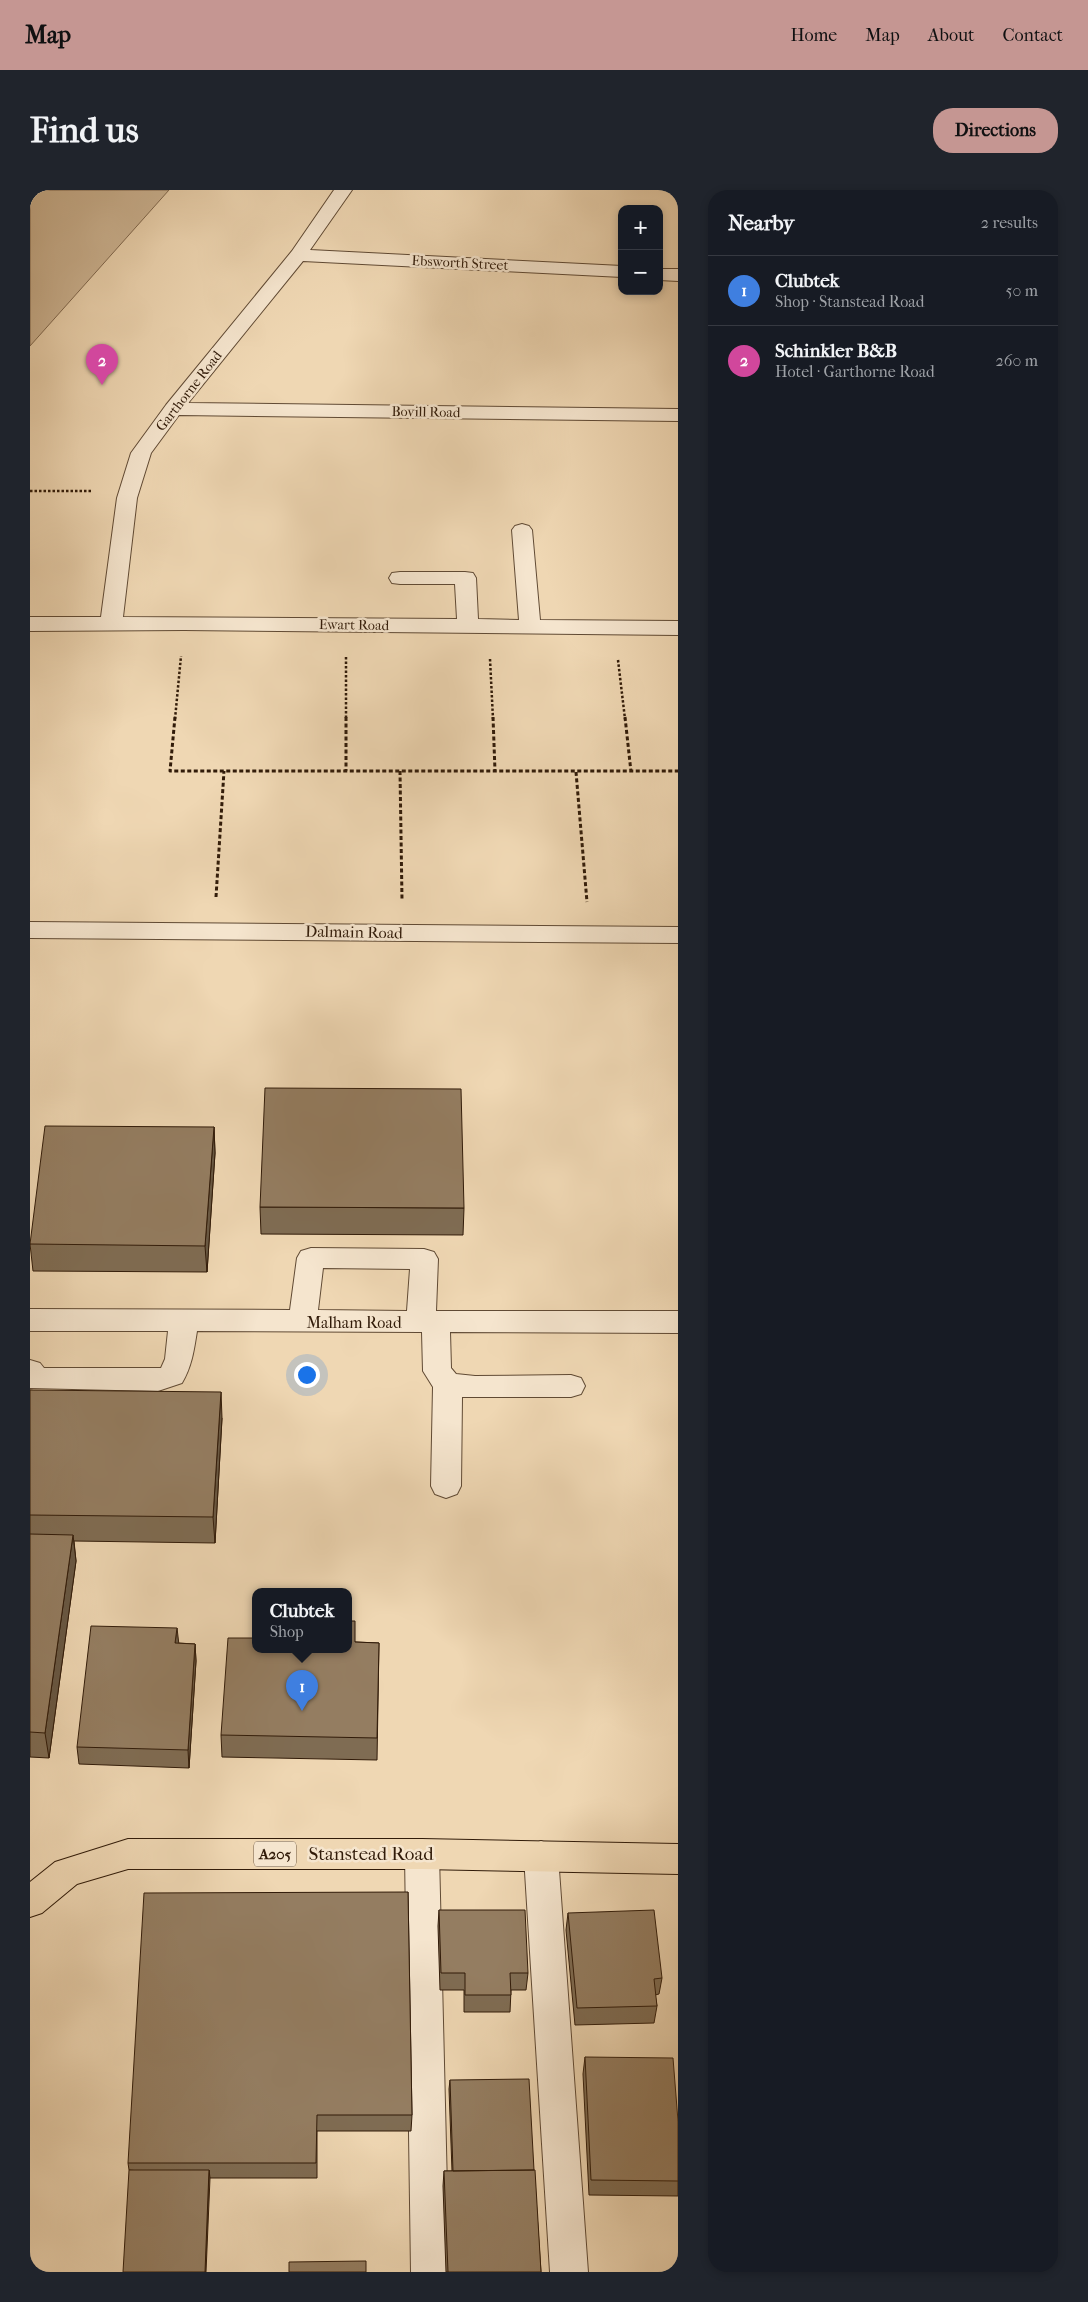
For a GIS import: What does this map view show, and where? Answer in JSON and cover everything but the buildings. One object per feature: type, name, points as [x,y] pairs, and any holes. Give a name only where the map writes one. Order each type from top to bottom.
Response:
[{"type":"highway","name":"Stanstead Road","points":[[30,1902],[66,1872],[128,1854],[422,1854],[678,1859]]},
{"type":"street","name":"Garthorne Road","points":[[111,624],[129,491],[141,453],[173,409],[298,255],[343,190]]},
{"type":"street","name":"Ebsworth Street","points":[[298,255],[618,272]]},
{"type":"street","points":[[663,274],[678,275]]},
{"type":"street","name":"Bovill Road","points":[[173,409],[678,415]]},
{"type":"street","points":[[522,530],[530,627]]},
{"type":"street","points":[[400,578],[465,578],[478,626]]},
{"type":"street","name":"Ewart Road","points":[[30,624],[184,623],[678,628]]},
{"type":"street","name":"Dalmain Road","points":[[30,930],[678,935]]},
{"type":"street","points":[[302,1322],[311,1258],[424,1259],[429,1322],[437,1371],[448,1384],[446,1486]]},
{"type":"street","points":[[30,1371],[36,1379],[158,1380],[172,1375],[179,1358],[184,1321]]},
{"type":"street","name":"Malham Road","points":[[31,1327],[184,1321],[678,1322]]},
{"type":"street","points":[[448,1384],[475,1387],[571,1386]]},
{"type":"street","points":[[422,1854],[430,2272]]},
{"type":"street","points":[[541,1856],[569,2272]]},
{"type":"path","points":[[30,195],[36,190]]},
{"type":"path","points":[[30,491],[129,491]]},
{"type":"path","points":[[184,623],[170,771],[678,771]]},
{"type":"path","points":[[346,625],[346,771]]},
{"type":"path","points":[[478,626],[495,771]]},
{"type":"path","points":[[614,628],[630,772]]},
{"type":"path","points":[[214,930],[224,771]]},
{"type":"path","points":[[400,771],[403,933]]},
{"type":"path","points":[[576,772],[589,935]]},
{"type":"shaded area","points":[[30,190],[169,190],[30,346]]},
{"type":"place","name":"Schinkler B&B","points":[[102,385]]},
{"type":"place","name":"Clubtek","points":[[302,1711]]}]
